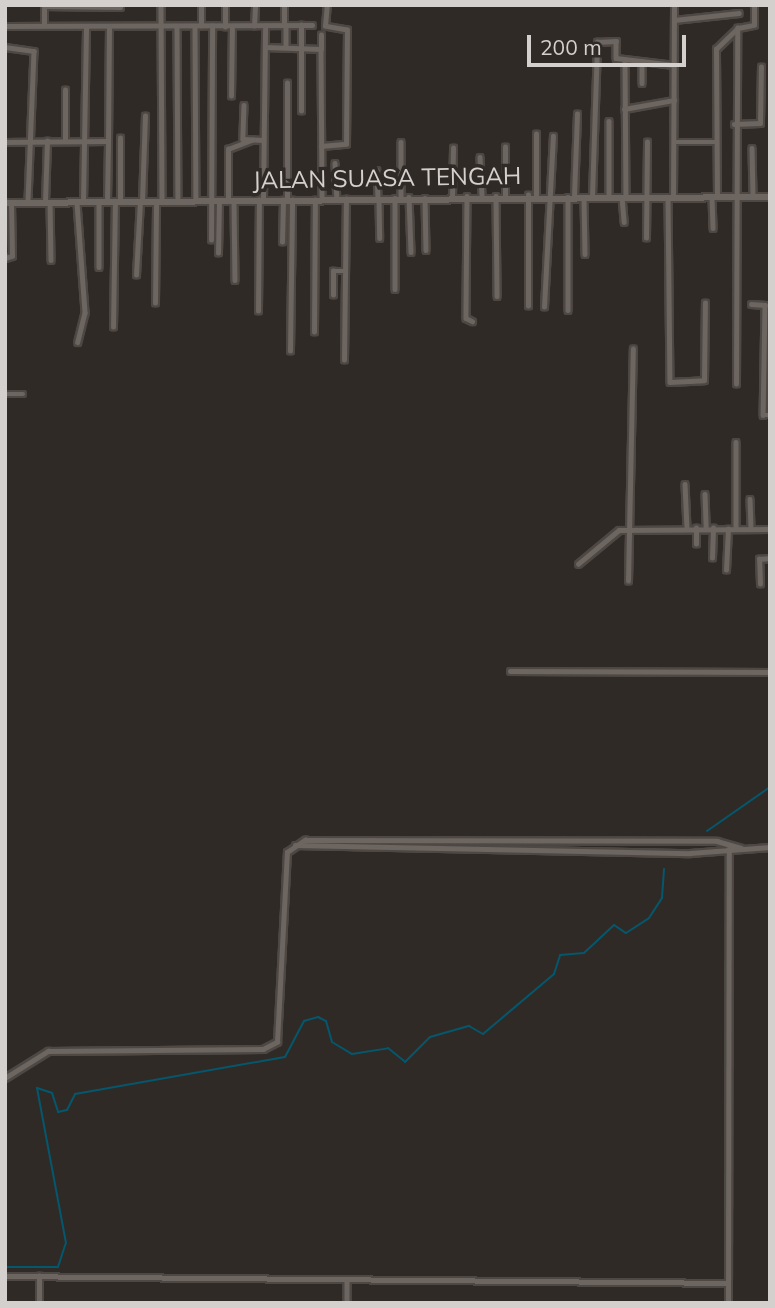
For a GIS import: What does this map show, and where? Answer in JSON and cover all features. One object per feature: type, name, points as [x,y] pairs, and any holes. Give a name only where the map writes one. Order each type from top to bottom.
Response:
[{"type":"street","points":[[155,303],[161,5]]},
{"type":"street","points":[[195,200],[198,26],[201,5]]},
{"type":"street","points":[[225,5],[225,27]]},
{"type":"street","points":[[254,26],[255,5]]},
{"type":"street","points":[[284,5],[286,46]]},
{"type":"street","points":[[321,146],[346,144],[347,30],[325,26],[327,5]]},
{"type":"street","points":[[674,5],[670,382],[704,380],[705,303]]},
{"type":"street","points":[[713,228],[717,46],[737,28],[754,25],[754,5]]},
{"type":"street","points":[[44,26],[44,6],[120,7]]},
{"type":"street","points":[[674,20],[740,13]]},
{"type":"street","points":[[301,25],[301,111]]},
{"type":"street","points":[[5,26],[86,28],[312,25]]},
{"type":"street","points":[[211,240],[212,26]]},
{"type":"street","points":[[258,311],[265,26]]},
{"type":"street","points":[[109,27],[108,141],[114,201]]},
{"type":"street","points":[[177,27],[178,201]]},
{"type":"street","points":[[231,96],[232,27]]},
{"type":"street","points":[[78,341],[85,313],[80,202],[86,28]]},
{"type":"street","points":[[736,384],[734,124],[737,28]]},
{"type":"street","points":[[314,332],[321,146],[321,35]]},
{"type":"street","points":[[593,196],[597,42],[616,41],[617,58],[674,65]]},
{"type":"street","points":[[5,47],[34,51],[28,203]]},
{"type":"street","points":[[265,47],[321,49]]},
{"type":"street","points":[[624,222],[625,60]]},
{"type":"street","points":[[642,61],[642,83]]},
{"type":"street","points":[[734,124],[761,122],[761,67]]},
{"type":"street","points":[[287,83],[290,351]]},
{"type":"street","points":[[65,90],[65,141]]},
{"type":"street","points":[[624,109],[674,100]]},
{"type":"street","points":[[244,105],[243,139],[263,140]]},
{"type":"street","points":[[568,310],[571,196],[577,114]]},
{"type":"street","points":[[136,275],[145,116]]},
{"type":"street","points":[[609,121],[609,196]]},
{"type":"street","points":[[528,306],[536,134]]},
{"type":"street","points":[[544,307],[545,228],[552,223],[554,196],[553,136]]},
{"type":"street","points":[[114,327],[114,201],[120,138]]},
{"type":"street","points":[[235,280],[228,149],[252,145],[252,140]]},
{"type":"street","points":[[47,141],[51,260]]},
{"type":"street","points":[[5,142],[108,141]]},
{"type":"street","points":[[395,289],[402,197],[401,142]]},
{"type":"street","points":[[646,142],[646,238]]},
{"type":"street","points":[[674,142],[715,142]]},
{"type":"street","points":[[505,147],[505,196]]},
{"type":"street","points":[[452,197],[453,148]]},
{"type":"street","points":[[752,148],[753,197]]},
{"type":"street","points":[[480,157],[482,196]]},
{"type":"street","points":[[335,163],[337,198]]},
{"type":"street","points":[[377,170],[380,238]]},
{"type":"street","name":"JALAN SUASA TENGAH","points":[[8,203],[532,195],[770,197]]},
{"type":"street","points":[[467,196],[466,318],[472,321]]},
{"type":"street","points":[[496,196],[497,296]]},
{"type":"street","points":[[584,196],[585,254]]},
{"type":"street","points":[[402,197],[411,252]]},
{"type":"street","points":[[425,197],[425,250]]},
{"type":"street","points":[[344,360],[346,198]]},
{"type":"street","points":[[282,242],[287,199]]},
{"type":"street","points":[[219,200],[219,253]]},
{"type":"street","points":[[99,202],[99,267]]},
{"type":"street","points":[[5,258],[12,257],[8,203]]},
{"type":"street","points":[[332,295],[333,271],[346,271]]},
{"type":"street","points":[[751,304],[765,304],[764,415],[770,415]]},
{"type":"street","points":[[628,581],[633,349]]},
{"type":"street","points":[[5,394],[23,394]]},
{"type":"street","points":[[736,442],[736,528]]},
{"type":"street","points":[[685,484],[687,528]]},
{"type":"street","points":[[705,494],[706,528]]},
{"type":"street","points":[[750,499],[751,528]]},
{"type":"street","points":[[696,528],[696,544]]},
{"type":"street","points":[[712,558],[713,528]]},
{"type":"street","points":[[578,564],[616,532],[630,529],[770,529]]},
{"type":"street","points":[[726,570],[728,529]]},
{"type":"street","points":[[760,584],[760,559],[770,558]]},
{"type":"street","points":[[510,671],[770,672]]},
{"type":"street","points":[[5,1078],[40,1052],[263,1049],[277,1042],[287,852],[305,839],[770,847]]},
{"type":"street","points":[[295,845],[729,847]]},
{"type":"street","points":[[728,1303],[729,847]]},
{"type":"street","points":[[5,1276],[347,1282],[728,1283]]},
{"type":"street","points":[[39,1276],[39,1303]]},
{"type":"street","points":[[347,1282],[347,1303]]},
{"type":"waterway","points":[[707,831],[770,787]]},
{"type":"waterway","points":[[5,1267],[58,1267],[66,1243],[37,1088],[52,1093],[58,1112],[67,1110],[75,1094],[285,1057],[304,1021],[318,1017],[326,1021],[332,1042],[352,1054],[388,1048],[405,1062],[430,1037],[469,1026],[483,1034],[554,974],[560,955],[584,953],[614,925],[626,933],[649,918],[662,898],[664,869]]}]
